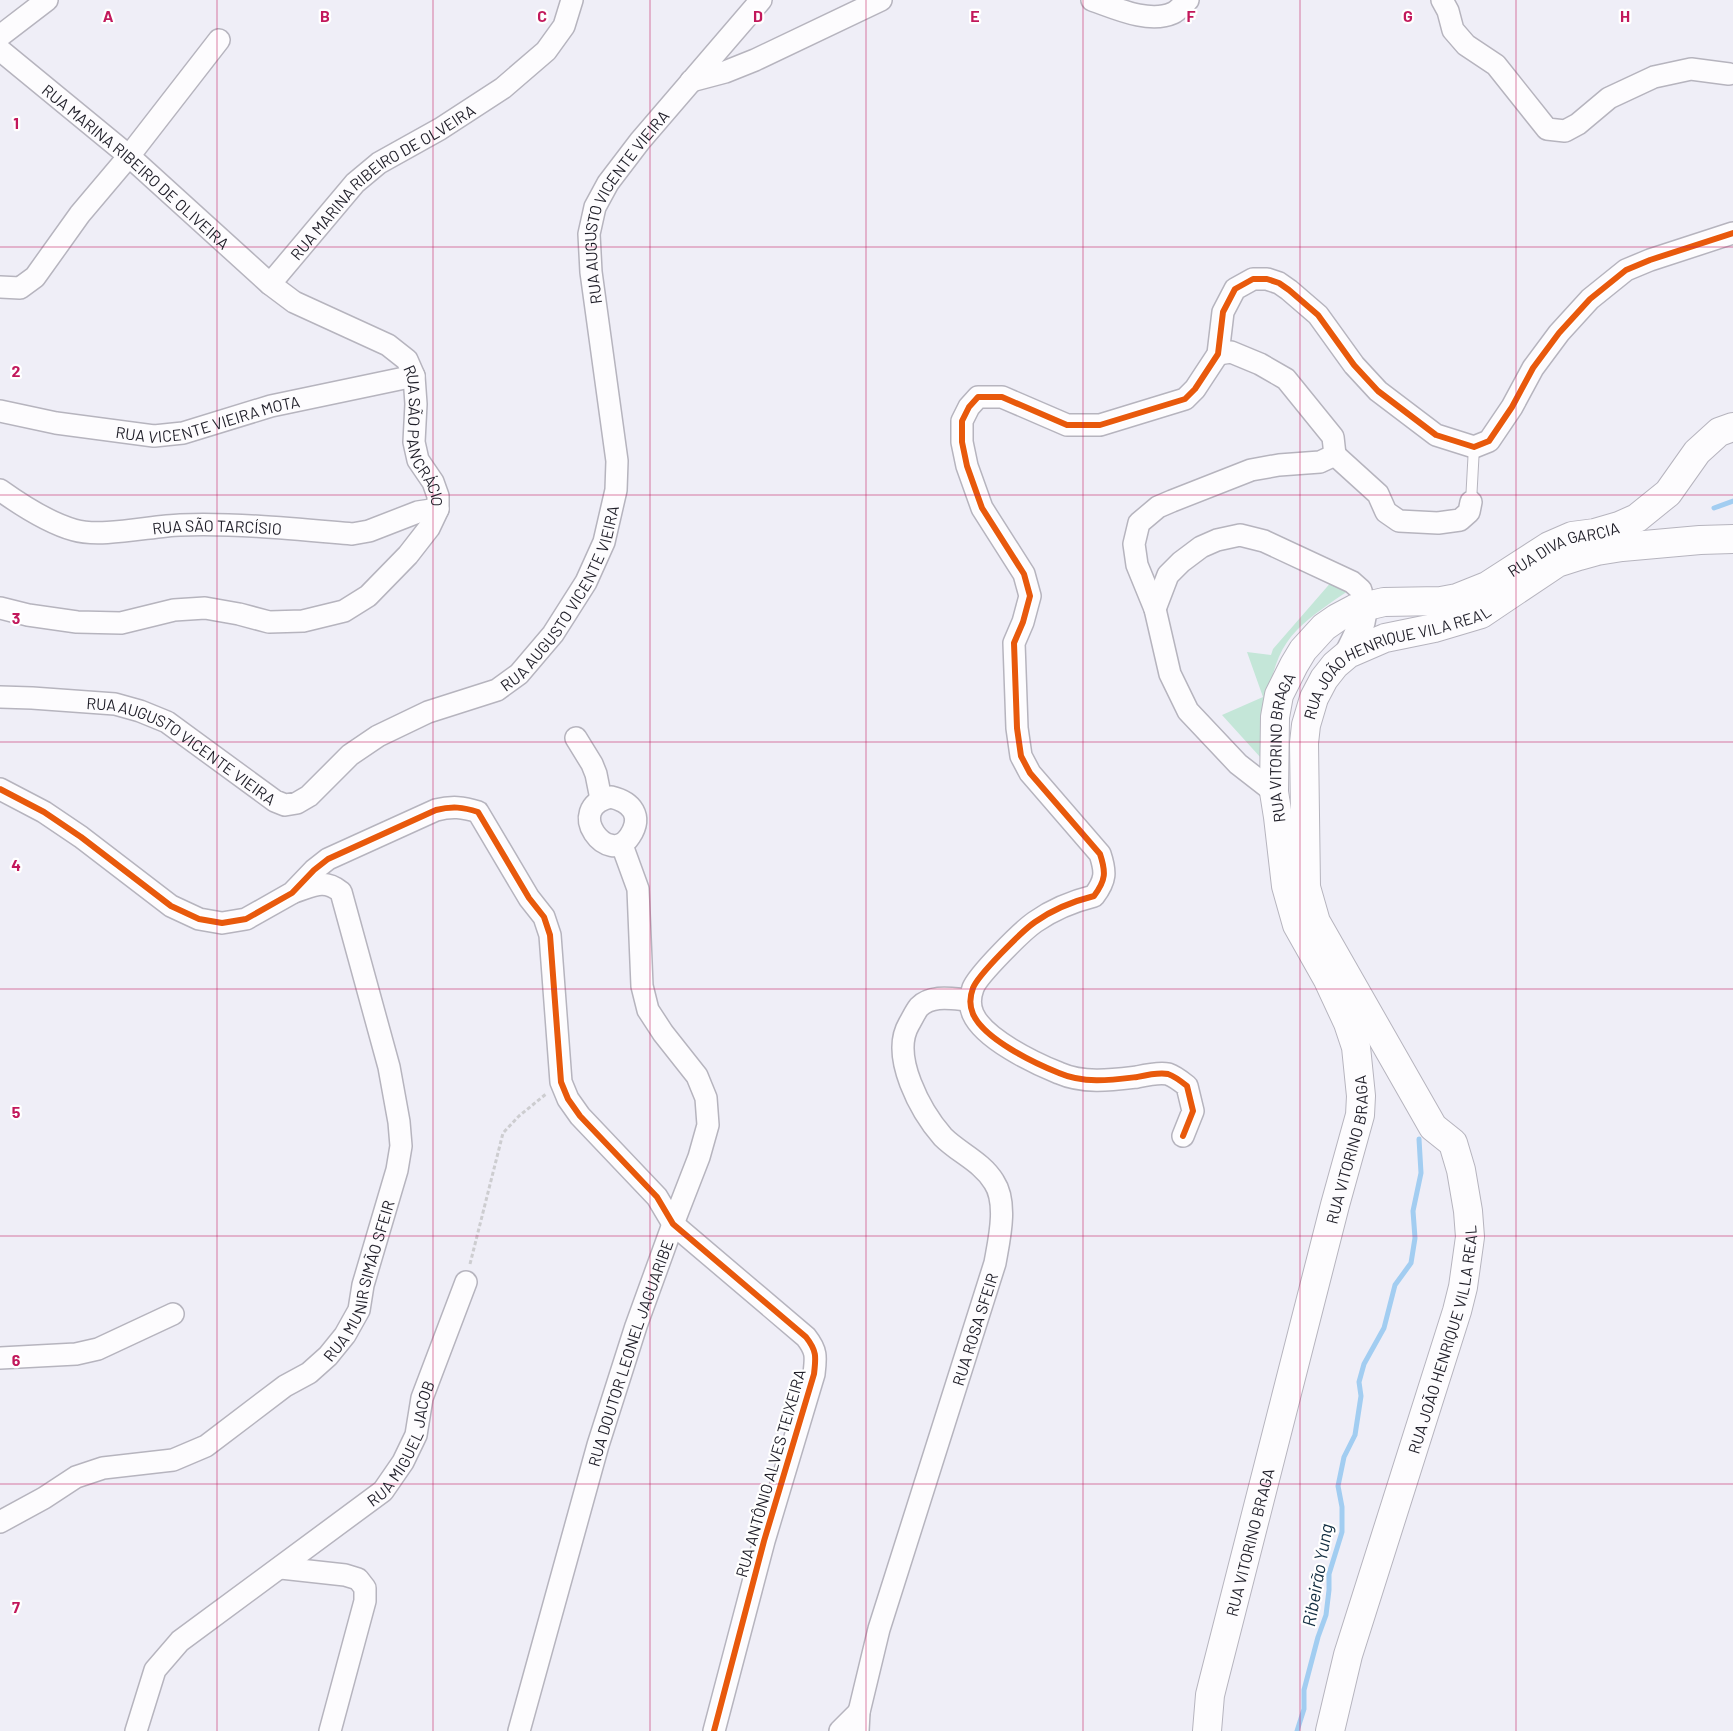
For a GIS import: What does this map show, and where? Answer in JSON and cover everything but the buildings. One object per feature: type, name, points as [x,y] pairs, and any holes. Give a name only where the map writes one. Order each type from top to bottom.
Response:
[{"type":"main road","name":"RUA DIVA GARCIA","points":[[1363,607],[1384,602],[1457,598],[1487,586],[1549,546],[1572,536],[1595,533],[1637,518],[1668,493],[1697,452],[1720,432],[1733,427]]},
{"type":"main road","name":"RUA JOÃO HENRIQUE VILA REAL","points":[[1344,971],[1316,922],[1306,888],[1304,743],[1306,725],[1314,698],[1324,679],[1335,665],[1348,654],[1385,638],[1434,628],[1481,614],[1557,564],[1579,556],[1622,547],[1733,539]]},
{"type":"main road","name":"RUA VITORINO BRAGA","points":[[1207,1731],[1213,1683],[1332,1215],[1360,1115],[1361,1096],[1356,1047],[1348,1023],[1328,980],[1297,925],[1286,886],[1274,792],[1275,717],[1278,695],[1294,665],[1313,637],[1337,618],[1354,609],[1363,607]]},
{"type":"main road","name":"RUA JOÃO HENRIQUE VILLA REAL","points":[[1330,1731],[1348,1655],[1457,1311],[1463,1287],[1470,1237],[1461,1170],[1453,1143],[1433,1127],[1344,971]]},
{"type":"street","points":[[0,36],[47,0]]},
{"type":"street","name":"RUA MARINA RIBEIRO DE OLVEIRA","points":[[270,284],[355,183],[379,163],[440,129],[503,88],[546,51],[564,26],[572,0]]},
{"type":"street","name":"RUA AUGUSTO VICENTE VIEIRA","points":[[0,697],[115,704],[140,711],[167,722],[275,801],[285,805],[297,803],[309,796],[350,755],[378,736],[428,712],[497,690],[519,674],[553,634],[586,582],[604,542],[616,490],[617,461],[591,272],[589,234],[595,207],[608,183],[640,141],[761,0]]},
{"type":"street","points":[[691,81],[725,72],[755,60],[881,0]]},
{"type":"street","points":[[1092,0],[1140,16],[1152,17],[1173,13],[1188,0]]},
{"type":"street","points":[[1442,0],[1448,11],[1453,30],[1466,45],[1496,65],[1547,129],[1565,132],[1578,124],[1609,98],[1654,78],[1691,69],[1729,74]]},
{"type":"street","points":[[0,287],[20,288],[35,277],[80,214],[129,156],[220,40]]},
{"type":"street","name":"RUA MARINA RIBEIRO DE OLIVEIRA","points":[[0,50],[129,156],[270,284]]},
{"type":"street","points":[[1183,1136],[1193,1111],[1188,1086],[1168,1074],[1112,1080],[1088,1080],[1060,1074],[1006,1047],[982,1027],[973,1014],[969,1000],[973,986],[1010,945],[1035,922],[1054,911],[1094,896],[1102,885],[1105,870],[1100,854],[1030,773],[1021,756],[1017,728],[1014,643],[1023,622],[1030,596],[1024,574],[982,508],[967,466],[962,442],[962,421],[969,407],[978,397],[1002,397],[1067,424],[1100,425],[1185,398],[1195,389],[1218,354],[1223,312],[1236,289],[1253,280],[1266,280],[1279,283],[1318,315],[1354,365],[1378,391],[1436,435],[1474,447],[1489,441],[1512,407],[1533,368],[1559,334],[1590,299],[1626,270],[1650,260],[1733,233]]},
{"type":"street","name":"RUA SÃO PANCRÁCIO","points":[[0,608],[28,615],[77,622],[121,623],[174,610],[205,608],[269,622],[303,621],[344,611],[368,596],[408,555],[429,528],[438,509],[438,496],[433,482],[418,460],[414,442],[416,404],[414,376],[406,360],[388,345],[294,302],[270,284]]},
{"type":"street","points":[[1218,354],[1231,352],[1260,364],[1286,379],[1333,437],[1335,455],[1378,494],[1386,512],[1399,520],[1438,524],[1460,520],[1469,512],[1471,502]]},
{"type":"street","name":"RUA VICENTE VIEIRA MOTA","points":[[0,411],[56,423],[154,436],[183,433],[279,404],[414,376]]},
{"type":"street","points":[[1274,792],[1238,764],[1188,711],[1170,674],[1155,609],[1137,565],[1134,544],[1139,523],[1158,507],[1251,470],[1279,464],[1320,462],[1335,455]]},
{"type":"street","name":"RUA SÃO TARCÍSIO","points":[[0,490],[17,502],[74,530],[97,532],[178,525],[227,525],[352,534],[369,531],[418,512],[438,509]]},
{"type":"street","points":[[1155,609],[1168,574],[1181,562],[1201,546],[1240,535],[1264,541],[1352,582],[1361,590],[1363,614],[1359,632],[1348,654]]},
{"type":"street","points":[[576,738],[594,769],[601,799]]},
{"type":"street","points":[[0,789],[44,812],[81,837],[171,906],[199,919],[222,923],[246,919],[292,893],[314,870],[328,859],[436,810],[450,807],[465,807],[478,812],[530,898],[544,917],[550,935],[561,1082]]},
{"type":"street","points":[[611,797],[620,800],[632,809],[635,825],[627,841],[622,845],[614,845],[599,840],[591,828],[589,823],[593,807],[601,799],[611,797]]},
{"type":"street","name":"RUA DOUTOR LEONEL JAGUARIBE","points":[[519,1731],[598,1445],[636,1326],[699,1156],[708,1125],[706,1098],[697,1076],[663,1033],[648,1010],[642,986],[638,889],[622,845]]},
{"type":"street","name":"RUA MUNIR SIMÃO SFEIR","points":[[0,1522],[44,1498],[76,1477],[103,1468],[173,1460],[206,1446],[285,1386],[309,1373],[328,1356],[345,1335],[359,1310],[363,1285],[397,1170],[401,1146],[399,1122],[389,1067],[340,892],[332,884],[320,884],[292,893]]},
{"type":"street","name":"RUA ROSA SFEIR","points":[[858,1722],[879,1628],[995,1263],[999,1242],[1001,1201],[995,1182],[983,1168],[944,1137],[924,1111],[910,1081],[902,1054],[904,1034],[919,1007],[935,998],[969,1000]]},
{"type":"street","name":"RUA ANTÔNIO ALVES TEIXEIRA","points":[[561,1082],[568,1099],[580,1116],[656,1197],[673,1224],[806,1337],[814,1347],[816,1359],[814,1374],[764,1541],[714,1731]]},
{"type":"street","name":"RUA MIGUEL JACOB","points":[[136,1731],[155,1670],[180,1641],[281,1568],[382,1491],[394,1476],[416,1435],[422,1398],[466,1282]]},
{"type":"street","points":[[0,1358],[76,1354],[98,1349],[173,1314]]},
{"type":"street","points":[[281,1568],[345,1575],[358,1580],[365,1588],[365,1601],[330,1731]]},
{"type":"street","points":[[840,1731],[858,1722]]},
{"type":"lane","points":[[1471,502],[1474,447]]},
{"type":"path","points":[[466,1282],[503,1133],[519,1116],[561,1082]]},
{"type":"green space","points":[[1333,580],[1348,591],[1315,614],[1297,630],[1286,643],[1278,658],[1270,690],[1265,757],[1261,758],[1222,715],[1263,697],[1247,652],[1271,655],[1273,649]]},
{"type":"waterway","name":"Ribeirão Yung","points":[[1714,508],[1733,501]]},
{"type":"waterway","name":"Ribeirão Yung","points":[[1297,1731],[1304,1709],[1304,1690],[1326,1615],[1329,1574],[1342,1532],[1342,1507],[1338,1486],[1344,1457],[1355,1435],[1361,1396],[1359,1382],[1364,1364],[1384,1328],[1395,1285],[1411,1263],[1415,1238],[1413,1211],[1421,1173],[1419,1139]]},
{"type":"cycle path","points":[[1183,1136],[1193,1111],[1187,1086],[1175,1078],[1161,1073],[1108,1080],[1088,1080],[1059,1073],[998,1041],[979,1023],[972,1011],[970,1001],[973,988],[983,973],[1011,943],[1029,927],[1063,906],[1094,896],[1101,885],[1104,871],[1100,854],[1030,773],[1021,756],[1017,728],[1014,643],[1023,622],[1030,596],[1024,574],[982,508],[967,466],[962,442],[962,421],[969,407],[978,397],[1002,397],[1067,425],[1100,425],[1185,399],[1195,389],[1218,354],[1223,312],[1235,289],[1253,279],[1267,279],[1279,283],[1289,290],[1318,315],[1354,365],[1378,391],[1436,435],[1474,447],[1489,441],[1512,407],[1533,368],[1559,333],[1590,299],[1626,270],[1650,260],[1733,233]]},
{"type":"cycle path","points":[[0,789],[44,812],[81,837],[171,906],[199,919],[222,923],[246,919],[292,893],[314,870],[328,859],[436,810],[457,808],[478,812],[529,898],[544,917],[550,935],[561,1082],[568,1099],[580,1116],[657,1197],[673,1224],[806,1337],[814,1350],[814,1374],[764,1541],[714,1731]]}]
